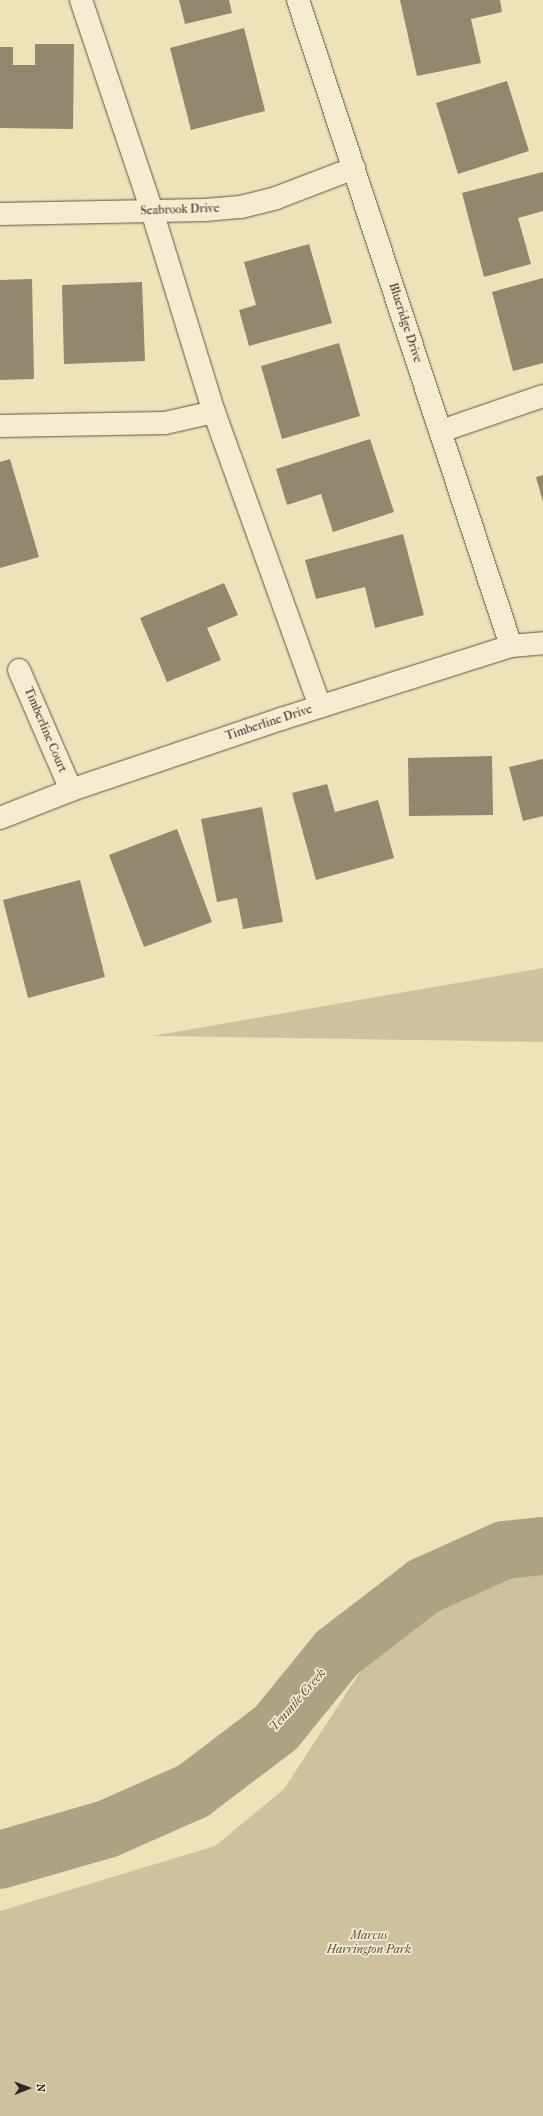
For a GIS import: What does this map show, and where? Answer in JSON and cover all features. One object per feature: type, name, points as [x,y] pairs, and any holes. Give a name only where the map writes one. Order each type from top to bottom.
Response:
[{"type":"street","points":[[81,0],[152,211],[214,412],[320,706]]},
{"type":"street","name":"Blueridge Drive","points":[[298,0],[511,646]]},
{"type":"street","name":"Seabrook Drive","points":[[0,214],[152,211],[241,207],[276,198],[354,168]]},
{"type":"street","points":[[441,430],[543,396]]},
{"type":"street","points":[[0,426],[165,423],[214,412]]},
{"type":"street","name":"Timberline Drive","points":[[0,818],[71,790],[320,706],[511,646],[543,643]]},
{"type":"street","name":"Timberline Court","points":[[19,670],[71,790]]},
{"type":"green space","points":[[543,968],[543,1042],[152,1036]]},
{"type":"green space","name":"Marcus Harrington Park","points":[[543,1562],[543,2116],[0,2116],[0,1911],[215,1846],[284,1789],[377,1646],[514,1564]]},
{"type":"building","points":[[179,0],[229,0],[232,13],[185,24]]},
{"type":"building","points":[[400,0],[500,0],[502,12],[471,19],[481,63],[417,76]]},
{"type":"building","points":[[244,28],[265,111],[191,130],[170,48]]},
{"type":"building","points":[[35,44],[74,44],[73,129],[0,128],[0,47],[13,47],[13,65],[35,65]]},
{"type":"building","points":[[507,81],[529,151],[458,174],[436,103]]},
{"type":"building","points":[[543,172],[543,211],[518,218],[531,264],[484,277],[462,193]]},
{"type":"building","points":[[309,244],[332,323],[249,346],[239,310],[256,305],[244,262]]},
{"type":"building","points":[[543,278],[543,363],[513,371],[492,292]]},
{"type":"building","points":[[32,279],[34,379],[0,380],[0,280]]},
{"type":"building","points":[[142,282],[145,361],[64,364],[62,285]]},
{"type":"building","points":[[339,343],[360,416],[282,439],[261,366]]},
{"type":"building","points":[[370,439],[394,512],[333,532],[321,494],[287,505],[276,469]]},
{"type":"building","points":[[10,459],[39,557],[0,568],[0,462]]},
{"type":"building","points":[[543,475],[543,502],[536,477]]},
{"type":"building","points":[[403,534],[424,615],[375,628],[365,587],[316,599],[305,560]]},
{"type":"building","points":[[224,583],[238,615],[207,628],[221,660],[167,682],[140,618]]},
{"type":"building","points":[[492,756],[493,815],[409,816],[408,758]]},
{"type":"building","points":[[543,759],[543,816],[523,821],[509,767]]},
{"type":"building","points":[[327,784],[335,812],[378,800],[394,858],[316,880],[292,793]]},
{"type":"building","points":[[262,807],[283,922],[243,929],[237,898],[217,902],[201,819]]},
{"type":"building","points":[[177,829],[212,922],[144,947],[109,855]]},
{"type":"building","points":[[80,880],[105,977],[28,998],[3,900]]},
{"type":"waterway","name":"Tenmile Creek","points":[[0,1860],[107,1829],[193,1791],[276,1728],[337,1653],[424,1586],[504,1550],[543,1546]]}]
